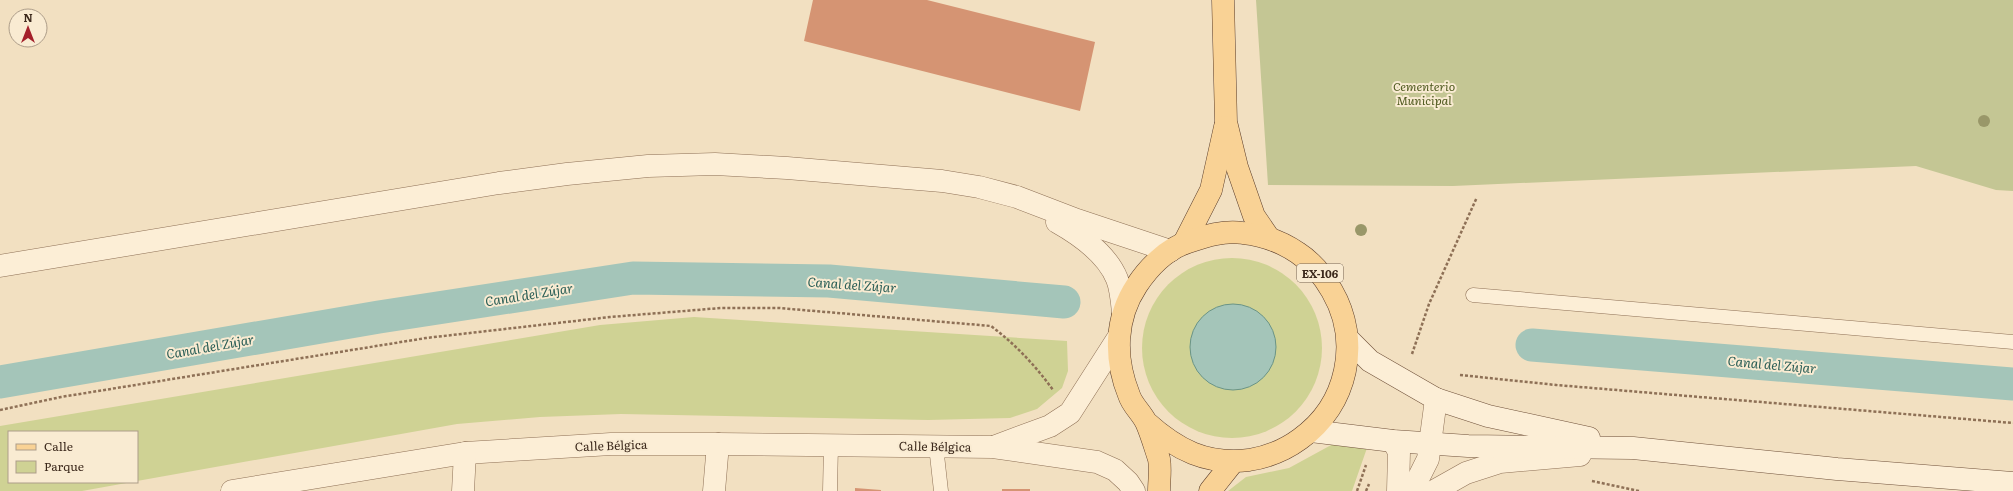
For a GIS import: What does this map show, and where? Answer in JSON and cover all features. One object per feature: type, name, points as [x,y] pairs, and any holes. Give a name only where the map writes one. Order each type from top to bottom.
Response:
[{"type":"main road","name":"EX-106","points":[[1222,0],[1226,122],[1237,166],[1254,216],[1269,238]]},
{"type":"main road","name":"EX-106","points":[[1177,247],[1211,190],[1226,122]]},
{"type":"main road","name":"EX-106","points":[[1241,232],[1269,238],[1299,253],[1324,276],[1341,306],[1348,339],[1347,365],[1340,389],[1328,412],[1311,431],[1288,448],[1268,456],[1233,462],[1209,459],[1185,451],[1164,439],[1146,422],[1129,397],[1120,368],[1118,338],[1123,313],[1131,294],[1142,278],[1155,263],[1177,247],[1212,234],[1241,232]]},
{"type":"main road","name":"EX-106","points":[[1146,422],[1159,461],[1160,491]]},
{"type":"main road","points":[[1210,491],[1233,462]]},
{"type":"street","points":[[0,266],[499,183],[648,166],[715,164],[871,174],[949,182],[979,187],[1017,197],[1077,220],[1177,247]]},
{"type":"street","points":[[1017,197],[1065,226],[1090,244],[1106,261],[1118,280],[1123,313]]},
{"type":"street","points":[[993,447],[1050,426],[1070,413],[1118,338]]},
{"type":"street","points":[[1348,339],[1370,361],[1436,400],[1488,416],[1633,448]]},
{"type":"street","points":[[1412,491],[1428,459],[1436,400]]},
{"type":"street","points":[[1311,431],[1384,440],[1468,446],[1633,448],[1837,469],[2013,483]]},
{"type":"street","points":[[1384,440],[1399,452],[1398,491]]},
{"type":"street","name":"Calle Bélgica","points":[[232,491],[465,453],[611,444],[993,447]]},
{"type":"street","points":[[714,491],[718,444]]},
{"type":"street","points":[[993,447],[1097,462],[1115,470],[1128,482],[1134,491]]},
{"type":"street","points":[[1434,491],[1466,473],[1500,462],[1633,448]]},
{"type":"street","points":[[463,491],[465,453]]},
{"type":"lane","points":[[1473,295],[2013,342]]},
{"type":"lane","points":[[830,491],[831,445]]},
{"type":"lane","points":[[936,446],[941,491]]},
{"type":"path","points":[[1413,351],[1428,304],[1477,197]]},
{"type":"path","points":[[0,410],[61,397],[426,338],[610,316],[721,308],[779,308],[991,326],[1034,364],[1070,413]]},
{"type":"path","points":[[1457,375],[1486,379],[2013,423]]},
{"type":"path","points":[[1357,491],[1384,440]]},
{"type":"green space","name":"Cementerio Municipal","points":[[1256,0],[2013,0],[2013,191],[1996,190],[1916,166],[1453,186],[1268,185]]},
{"type":"green space","points":[[1223,258],[1241,258],[1267,264],[1275,268],[1296,284],[1312,305],[1316,313],[1321,330],[1321,366],[1316,383],[1312,391],[1296,412],[1275,428],[1267,432],[1250,437],[1223,438],[1206,435],[1189,428],[1175,418],[1162,405],[1152,391],[1145,374],[1142,357],[1142,339],[1145,322],[1152,305],[1162,291],[1175,278],[1189,268],[1206,261]]},
{"type":"green space","points":[[694,317],[1067,341],[1068,371],[1062,388],[1037,409],[1010,418],[928,420],[621,414],[540,417],[457,424],[138,481],[138,431],[8,431],[8,483],[126,483],[82,491],[0,491],[0,426],[600,325]]},
{"type":"green space","points":[[1333,444],[1367,448],[1352,491],[1228,491],[1246,477],[1289,468]]},
{"type":"water","points":[[1233,304],[1249,307],[1257,311],[1269,323],[1273,331],[1276,347],[1273,363],[1269,371],[1257,383],[1249,387],[1233,390],[1217,387],[1209,383],[1197,371],[1193,363],[1190,347],[1193,331],[1197,323],[1209,311],[1217,307]]},
{"type":"building","points":[[813,0],[927,0],[1095,42],[1080,111],[804,41]]},
{"type":"building","points":[[855,488],[881,490],[881,491],[855,491]]},
{"type":"building","points":[[1002,489],[1030,489],[1030,491],[1002,491]]},
{"type":"waterway","name":"Canal del Zújar","points":[[0,382],[379,317],[633,278],[829,281],[1064,302]]},
{"type":"waterway","name":"Canal del Zújar","points":[[1532,345],[2013,384]]}]
